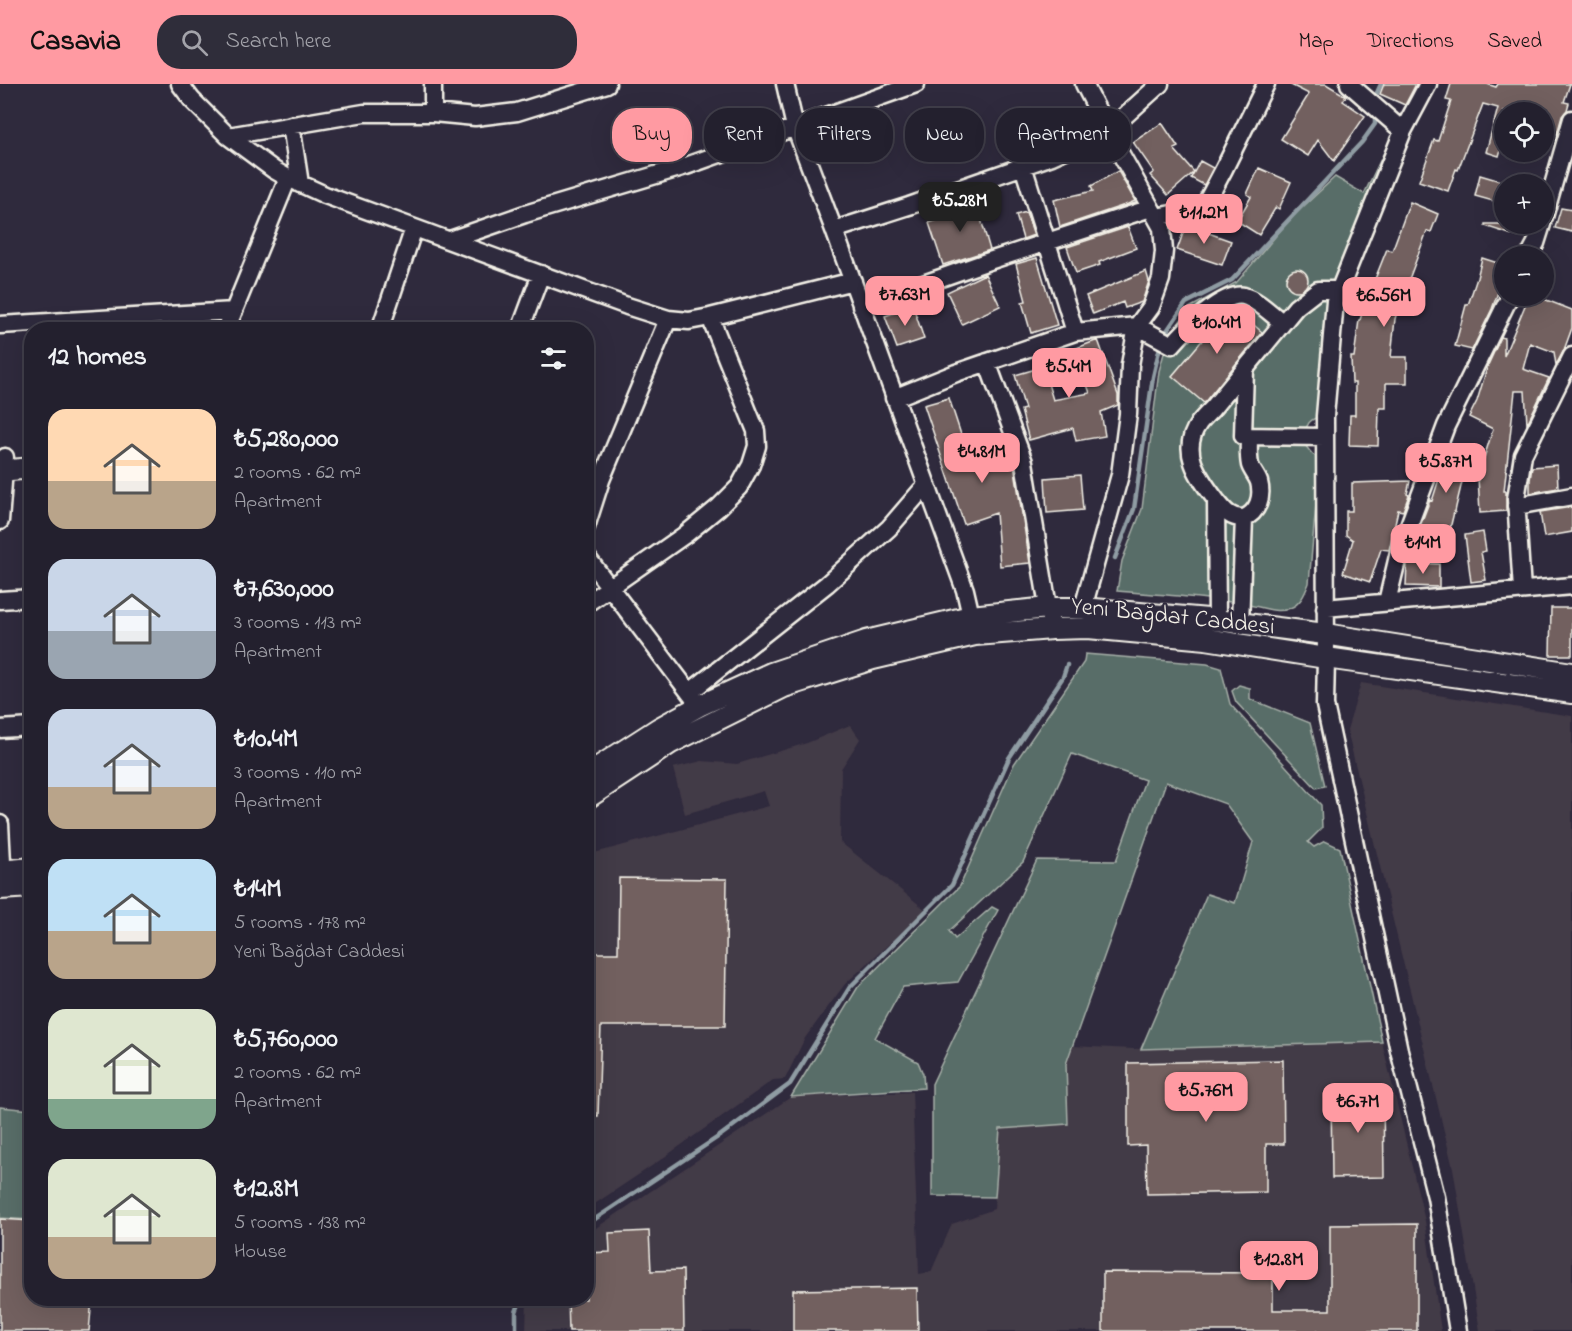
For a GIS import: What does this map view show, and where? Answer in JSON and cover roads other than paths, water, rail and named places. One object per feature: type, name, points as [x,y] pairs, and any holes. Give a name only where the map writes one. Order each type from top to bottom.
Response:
[{"type":"main road","points":[[2,464],[24,457]]},
{"type":"main road","points":[[2,464],[24,467]]},
{"type":"main road","name":"Yeni Bağdat Caddesi","points":[[594,771],[659,728],[694,699],[866,641],[971,616],[1048,608],[1083,608],[1217,620],[1325,634],[1572,673]]},
{"type":"main road","name":"Yeni Bağdat Caddesi","points":[[594,794],[671,743],[784,687],[873,659],[975,635],[1088,628],[1206,639],[1572,693]]},
{"type":"main road","points":[[2,880],[24,871]]},
{"type":"main road","points":[[2,880],[24,885]]},
{"type":"street","points":[[180,84],[192,100],[228,136],[274,170],[294,181],[414,228],[668,319],[689,321],[710,317],[852,281]]},
{"type":"street","points":[[433,84],[433,113]]},
{"type":"street","points":[[228,136],[364,113],[433,113],[475,117],[517,112],[607,84]]},
{"type":"street","points":[[785,84],[795,127],[965,590],[975,635]]},
{"type":"street","points":[[450,240],[525,214],[686,166],[916,84]]},
{"type":"street","points":[[1084,84],[1096,108]]},
{"type":"street","points":[[1131,110],[1160,84]]},
{"type":"street","points":[[861,306],[1047,243],[1154,212],[1182,212],[1205,205],[1266,84]]},
{"type":"street","points":[[1349,84],[1403,131]]},
{"type":"street","points":[[1428,84],[1403,131],[1335,301],[1325,416],[1325,705],[1399,1050],[1436,1197],[1458,1331]]},
{"type":"street","points":[[1554,182],[1572,118]]},
{"type":"street","points":[[229,322],[294,181],[291,125]]},
{"type":"street","points":[[834,230],[1035,162]]},
{"type":"street","points":[[1083,608],[1120,475],[1128,414],[1130,365],[1137,326],[1151,307],[1161,279],[1164,251],[1162,228],[1126,162]]},
{"type":"street","points":[[1023,166],[1075,332]]},
{"type":"street","points":[[383,322],[414,228]]},
{"type":"street","points":[[523,322],[542,274]]},
{"type":"street","points":[[1249,436],[1248,452],[1251,466],[1259,481],[1260,496],[1257,508],[1251,515],[1236,519],[1227,514],[1208,489],[1190,457],[1191,440],[1199,423],[1296,307],[1318,290],[1339,290]]},
{"type":"street","points":[[894,398],[956,373],[1075,332],[1137,326],[1172,345],[1199,318],[1237,295],[1253,300],[1282,323]]},
{"type":"street","points":[[1387,602],[1398,552],[1446,426],[1505,306]]},
{"type":"street","points":[[50,322],[234,311]]},
{"type":"street","points":[[594,599],[686,534],[719,507],[739,487],[751,465],[757,446],[756,431],[710,317]]},
{"type":"street","points":[[594,502],[668,319]]},
{"type":"street","points":[[0,325],[24,324]]},
{"type":"street","points":[[1521,590],[1516,499],[1522,455],[1572,356]]},
{"type":"street","points":[[987,362],[1024,462],[1052,629]]},
{"type":"street","points":[[1245,369],[1244,436],[1325,437]]},
{"type":"street","points":[[0,521],[2,464]]},
{"type":"street","points":[[594,567],[694,699],[889,528],[926,485]]},
{"type":"street","points":[[1516,506],[1572,496]]},
{"type":"street","points":[[1216,500],[1217,620]]},
{"type":"street","points":[[1240,623],[1244,518]]},
{"type":"street","points":[[1325,608],[1572,586]]},
{"type":"street","points":[[0,600],[24,598]]},
{"type":"street","points":[[0,729],[24,728]]},
{"type":"street","points":[[0,824],[2,880]]},
{"type":"waterway","points":[[1376,101],[1381,84]]},
{"type":"waterway","points":[[1115,558],[1134,509],[1153,377],[1162,338],[1186,303],[1232,280],[1362,142],[1375,124],[1375,113]]},
{"type":"waterway","points":[[594,1220],[721,1135],[790,1084],[850,987],[952,885],[1009,758],[1063,677],[1067,665]]},
{"type":"waterway","points":[[516,1331],[518,1306]]}]
